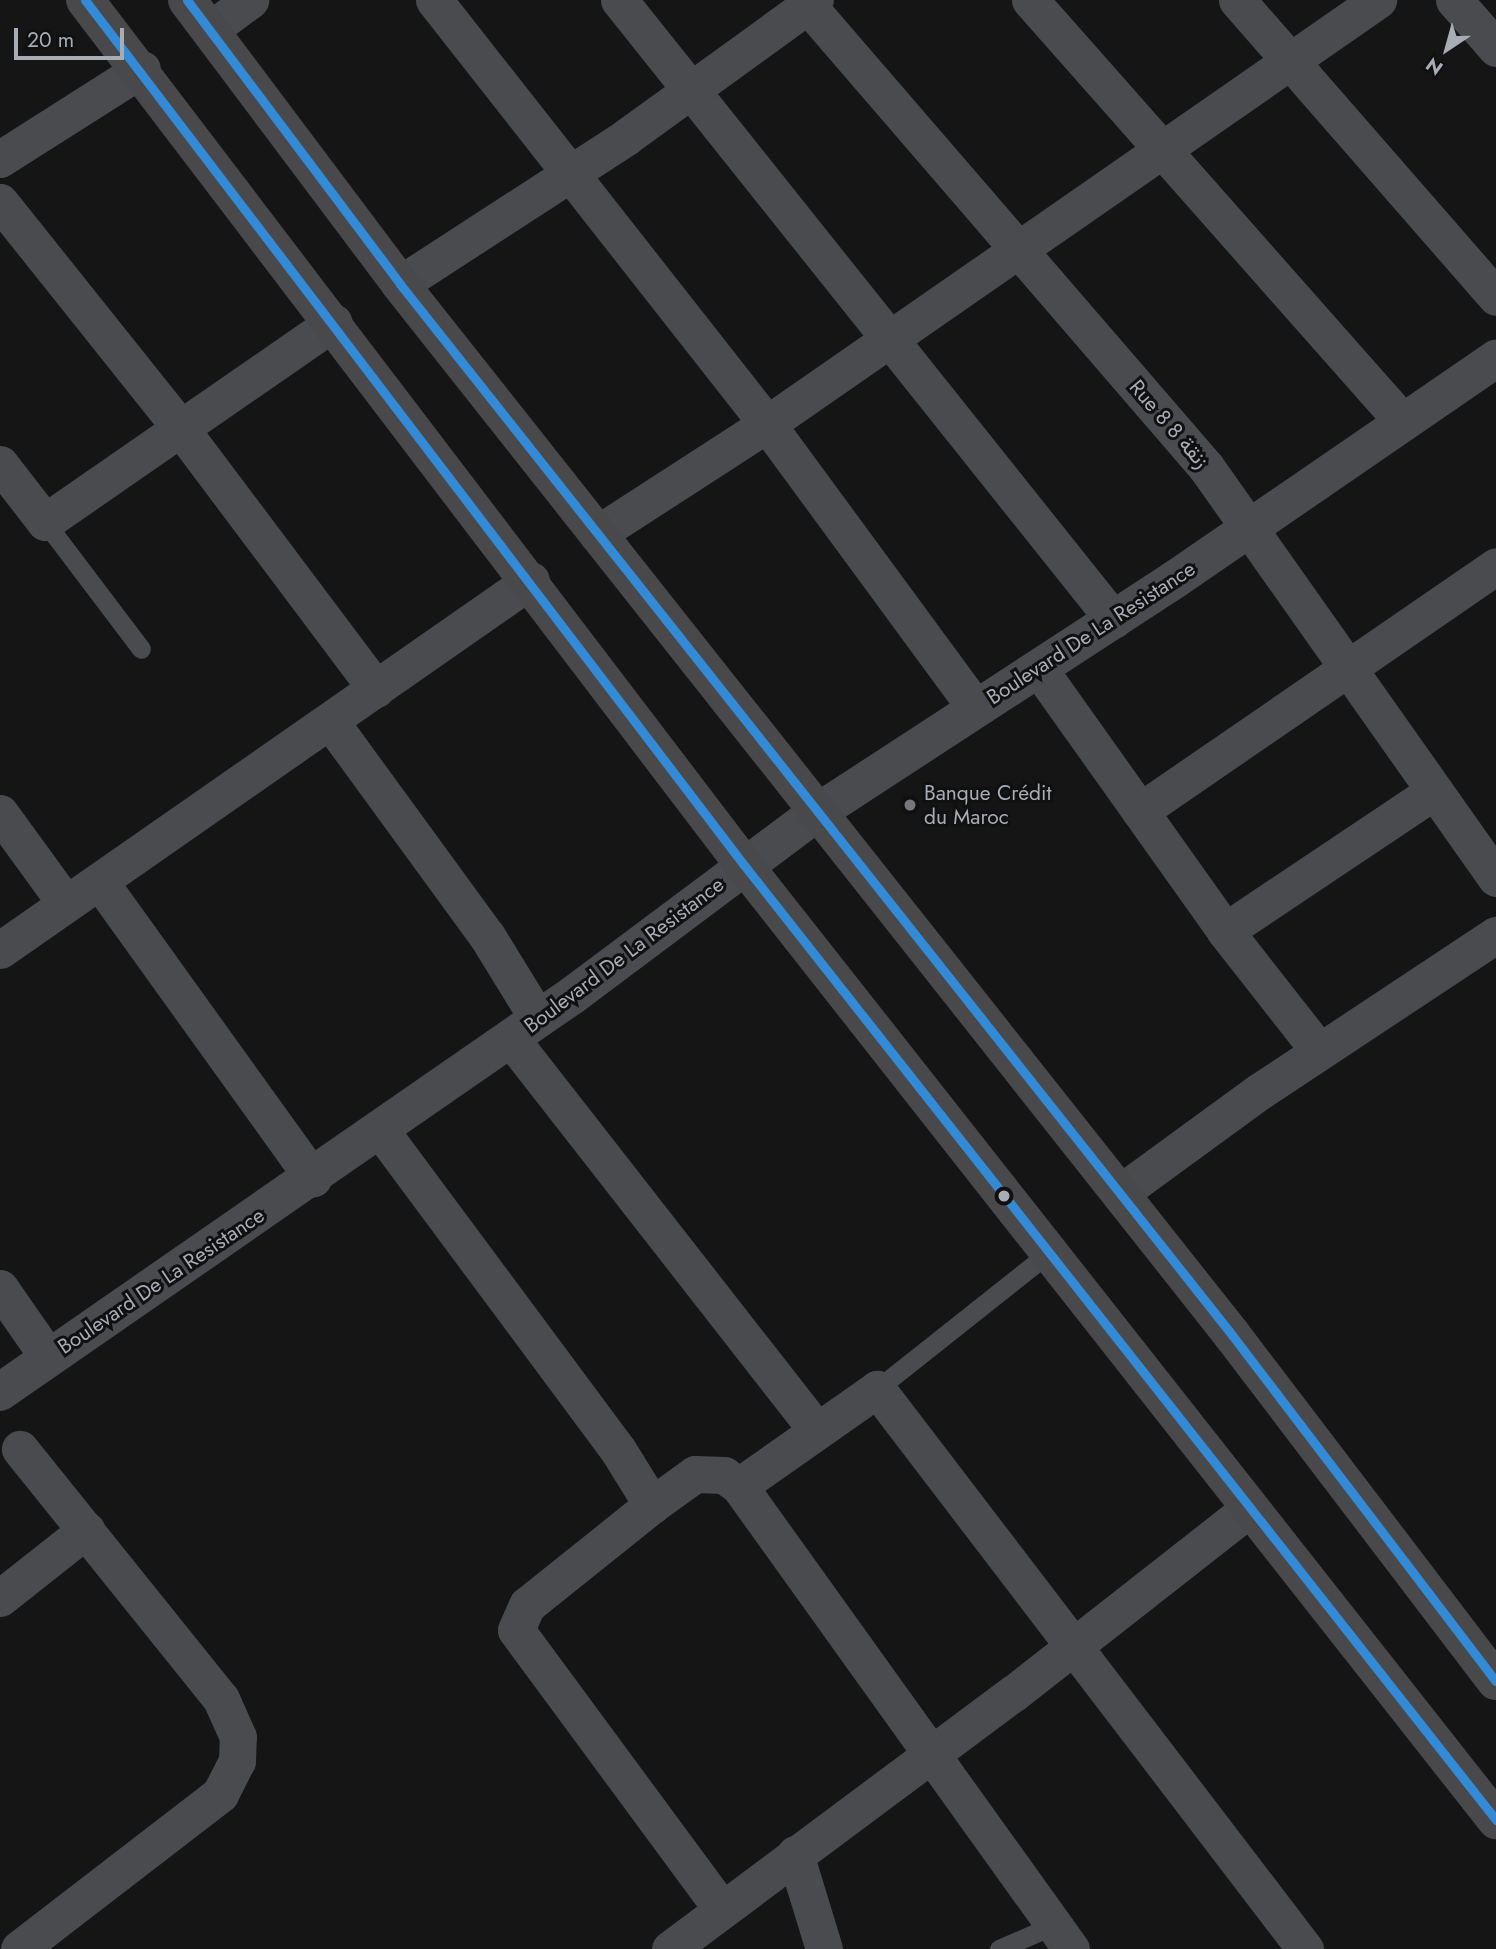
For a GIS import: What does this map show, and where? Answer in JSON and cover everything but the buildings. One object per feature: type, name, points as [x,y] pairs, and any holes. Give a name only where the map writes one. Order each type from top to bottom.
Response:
[{"type":"main road","points":[[85,0],[142,69],[744,865],[1051,1251],[1496,1820]]},
{"type":"main road","points":[[187,0],[400,284],[815,814],[1120,1193],[1496,1681]]},
{"type":"street","points":[[211,29],[250,0]]},
{"type":"street","points":[[434,0],[767,424],[976,709]]},
{"type":"street","points":[[619,0],[887,341],[1114,620]]},
{"type":"street","points":[[1030,0],[1404,422]]},
{"type":"street","points":[[1237,0],[1496,296]]},
{"type":"street","points":[[597,534],[767,424],[1017,249],[1292,63],[1378,0]]},
{"type":"street","points":[[1454,0],[1496,48]]},
{"type":"street","points":[[400,284],[691,90],[808,2]]},
{"type":"street","name":"Rue 8 8 زنقة","points":[[808,2],[1250,525],[1496,878]]},
{"type":"street","points":[[0,159],[142,69]]},
{"type":"street","points":[[0,202],[181,429],[376,689]]},
{"type":"street","points":[[0,464],[45,522],[334,322]]},
{"type":"street","name":"Boulevard De La Resistance","points":[[0,1392],[382,1131],[525,1029],[815,814],[1114,620],[1496,359]]},
{"type":"street","points":[[1140,811],[1496,566]]},
{"type":"street","points":[[0,950],[531,580]]},
{"type":"street","points":[[1039,669],[1225,931],[1319,1051]]},
{"type":"street","points":[[330,722],[487,936],[525,1029],[817,1431]]},
{"type":"street","points":[[1225,931],[1434,791]]},
{"type":"street","points":[[0,813],[66,904]]},
{"type":"street","points":[[100,882],[313,1178]]},
{"type":"street","points":[[1120,1193],[1319,1051],[1496,935]]},
{"type":"street","points":[[382,1131],[618,1450],[652,1504]]},
{"type":"street","points":[[0,1287],[48,1357]]},
{"type":"street","points":[[739,1486],[877,1389],[1077,1645],[1305,1949]]},
{"type":"street","points":[[19,1949],[220,1794],[237,1761],[238,1737],[221,1699],[20,1449]]},
{"type":"street","points":[[722,1909],[516,1630],[527,1605],[652,1504],[695,1474],[716,1473],[739,1486],[1063,1937]]},
{"type":"street","points":[[670,1949],[1077,1645],[1250,1508]]},
{"type":"street","points":[[0,1598],[86,1530]]},
{"type":"street","points":[[795,1854],[824,1949]]},
{"type":"lane","points":[[45,522],[141,649]]},
{"type":"lane","points":[[877,1389],[1051,1251]]},
{"type":"lane","points":[[999,1949],[1063,1937]]},
{"type":"transit line","points":[[85,0],[744,865],[1496,1820]]},
{"type":"transit line","points":[[187,0],[400,284],[1232,1335],[1496,1681]]},
{"type":"place","name":"Banque Crédit du Maroc","points":[[910,805]]}]
